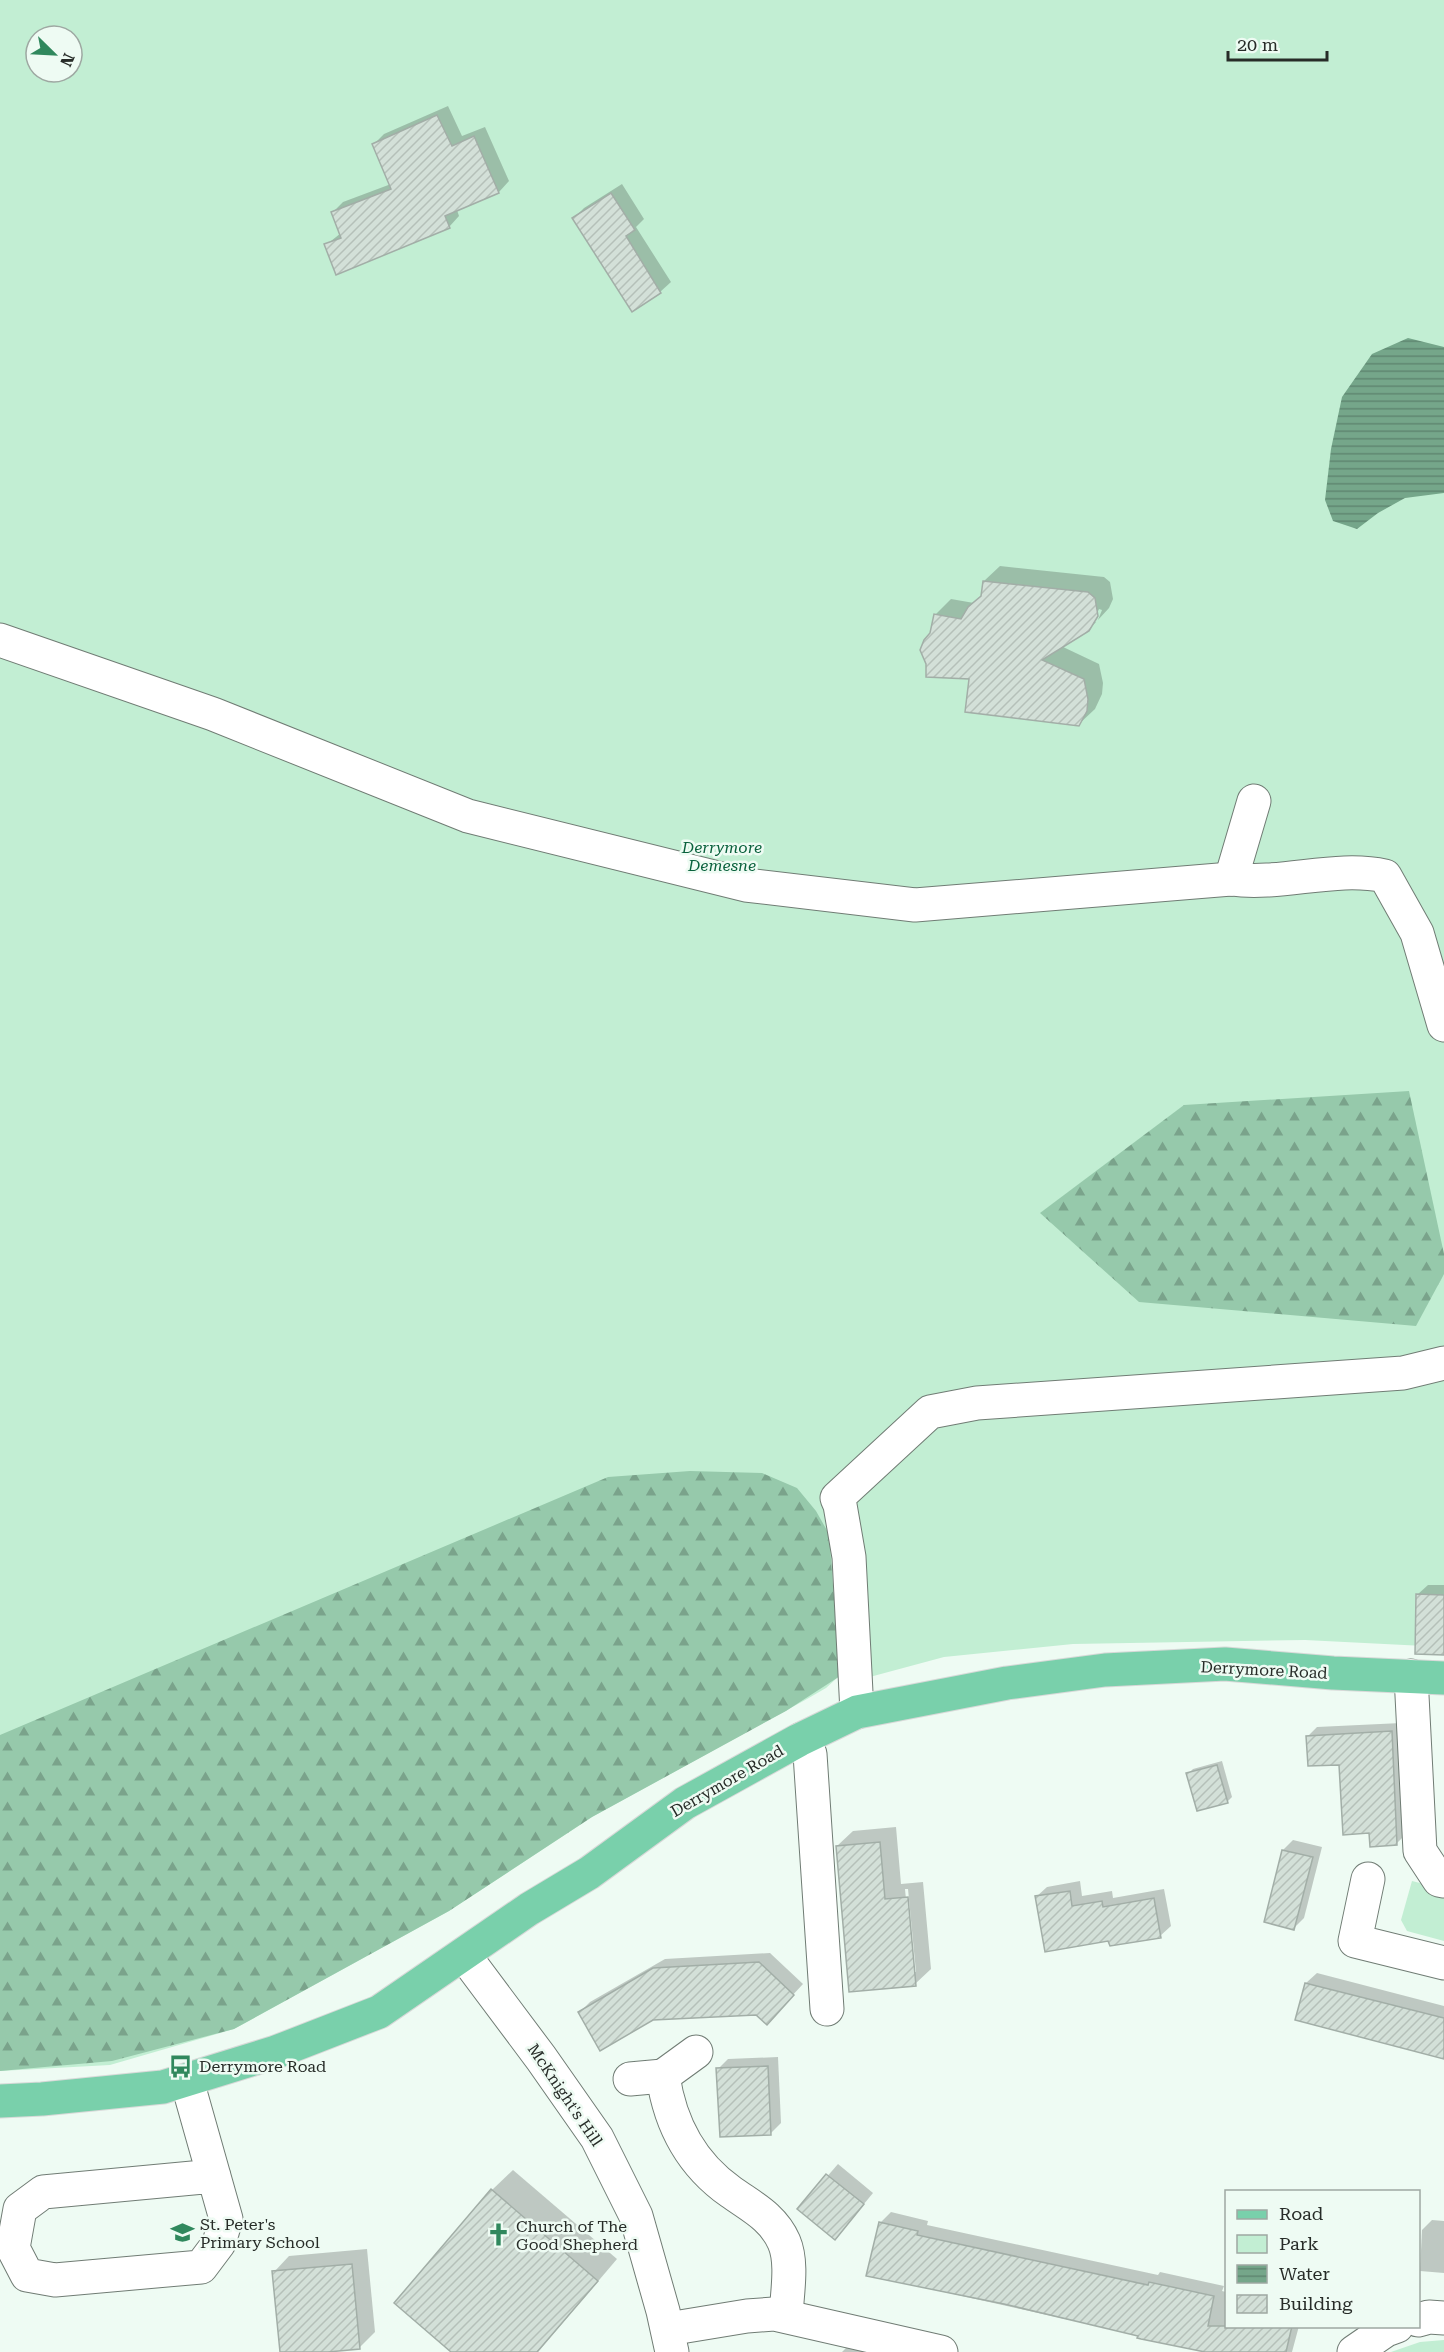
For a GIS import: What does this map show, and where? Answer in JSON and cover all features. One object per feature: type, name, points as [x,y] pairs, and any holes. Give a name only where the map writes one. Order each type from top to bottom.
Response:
[{"type":"main road","name":"Derrymore Road","points":[[0,2101],[163,2087],[276,2052],[379,2012],[529,1909],[589,1874],[685,1803],[802,1739],[857,1712],[1007,1683],[1105,1671],[1225,1664],[1333,1673],[1444,1677]]},
{"type":"street","points":[[0,640],[213,714],[468,816],[746,885],[915,905],[1231,879],[1256,882],[1365,872],[1385,876],[1417,933],[1444,1025]]},
{"type":"street","points":[[1231,879],[1254,801]]},
{"type":"street","points":[[857,1712],[849,1557],[837,1498],[930,1412],[977,1403],[1402,1373],[1444,1363]]},
{"type":"street","points":[[1411,1676],[1420,1851],[1439,1880],[1444,1881]]},
{"type":"street","points":[[802,1739],[810,1754],[827,2009]]},
{"type":"street","points":[[1368,1879],[1355,1941],[1444,1964]]},
{"type":"street","name":"McKnight's Hill","points":[[464,1955],[597,2138],[636,2216],[670,2341]]},
{"type":"street","points":[[630,2079],[663,2076],[696,2052]]},
{"type":"street","points":[[663,2076],[667,2100],[681,2139],[699,2165],[729,2191],[774,2223],[785,2244],[788,2270],[786,2316]]},
{"type":"street","points":[[188,2080],[226,2219],[219,2243],[201,2267],[55,2280],[27,2275],[13,2248],[20,2209],[43,2192],[214,2176]]},
{"type":"street","points":[[670,2341],[747,2316],[786,2316],[941,2352]]},
{"type":"street","points":[[1420,2320],[1429,2317],[1444,2318]]},
{"type":"street","points":[[1354,2352],[1392,2328]]},
{"type":"green space","name":"Derrymore Demesne","points":[[0,0],[1444,0],[1444,1647],[1305,1640],[1073,1644],[944,1657],[866,1678],[862,1672],[837,1678],[826,1688],[807,1699],[592,1817],[449,1911],[234,2029],[110,2065],[0,2071]]},
{"type":"green space","points":[[1409,1091],[1444,1254],[1444,1274],[1416,1326],[1139,1302],[1040,1213],[1184,1105]]},
{"type":"green space","points":[[690,1471],[762,1473],[797,1488],[816,1511],[829,1534],[840,1675],[837,1678],[786,1711],[592,1817],[449,1911],[234,2029],[112,2061],[0,2071],[0,1735],[608,1477]]},
{"type":"green space","points":[[1412,1881],[1444,1889],[1444,1941],[1407,1931],[1401,1920]]},
{"type":"green space","points":[[1444,2340],[1444,2352],[1391,2352],[1420,2342]]},
{"type":"water","points":[[1408,338],[1444,347],[1444,493],[1405,498],[1378,513],[1357,529],[1333,521],[1325,500],[1331,449],[1342,397],[1372,354]]},
{"type":"building","points":[[437,115],[452,146],[474,136],[499,193],[445,216],[450,228],[336,275],[324,244],[341,238],[331,212],[391,189],[372,144]]},
{"type":"building","points":[[611,193],[635,230],[626,236],[661,293],[632,312],[572,218]]},
{"type":"building","points":[[983,581],[1088,592],[1095,598],[1098,616],[1089,631],[1042,660],[1084,679],[1088,699],[1087,711],[1079,726],[965,712],[969,679],[926,677],[926,664],[920,650],[930,633],[934,614],[961,619],[968,607],[981,596]]},
{"type":"building","points":[[1416,1594],[1444,1595],[1444,1655],[1415,1654]]},
{"type":"building","points":[[1392,1731],[1397,1845],[1370,1847],[1369,1833],[1343,1835],[1339,1765],[1308,1766],[1306,1736]]},
{"type":"building","points":[[1217,1765],[1228,1803],[1197,1811],[1186,1773]]},
{"type":"building","points":[[880,1842],[885,1899],[908,1897],[916,1986],[849,1992],[836,1846]]},
{"type":"building","points":[[1282,1850],[1313,1857],[1294,1930],[1264,1922]]},
{"type":"building","points":[[1070,1891],[1072,1906],[1102,1901],[1103,1907],[1154,1898],[1161,1938],[1110,1946],[1108,1941],[1045,1952],[1035,1896]]},
{"type":"building","points":[[759,1962],[794,1995],[767,2025],[756,2015],[653,2020],[600,2051],[578,2012],[653,1968]]},
{"type":"building","points":[[1305,1983],[1444,2018],[1444,2059],[1295,2020]]},
{"type":"building","points":[[768,2066],[771,2135],[720,2137],[716,2068]]},
{"type":"building","points":[[826,2174],[864,2204],[835,2240],[797,2209]]},
{"type":"building","name":"Church of The Good Shepherd","points":[[491,2189],[598,2281],[537,2352],[451,2352],[394,2303]]},
{"type":"building","points":[[879,2222],[918,2231],[917,2235],[1148,2285],[1149,2282],[1214,2296],[1208,2326],[1292,2328],[1286,2352],[1205,2352],[1141,2339],[1137,2338],[1138,2336],[1004,2304],[866,2276]]},
{"type":"building","points":[[352,2264],[360,2349],[280,2352],[272,2271]]},
{"type":"place","name":"Derrymore Road","points":[[181,2066]]},
{"type":"place","name":"St. Peter's Primary School","points":[[182,2233]]},
{"type":"place","name":"Church of The Good Shepherd","points":[[498,2235]]}]
